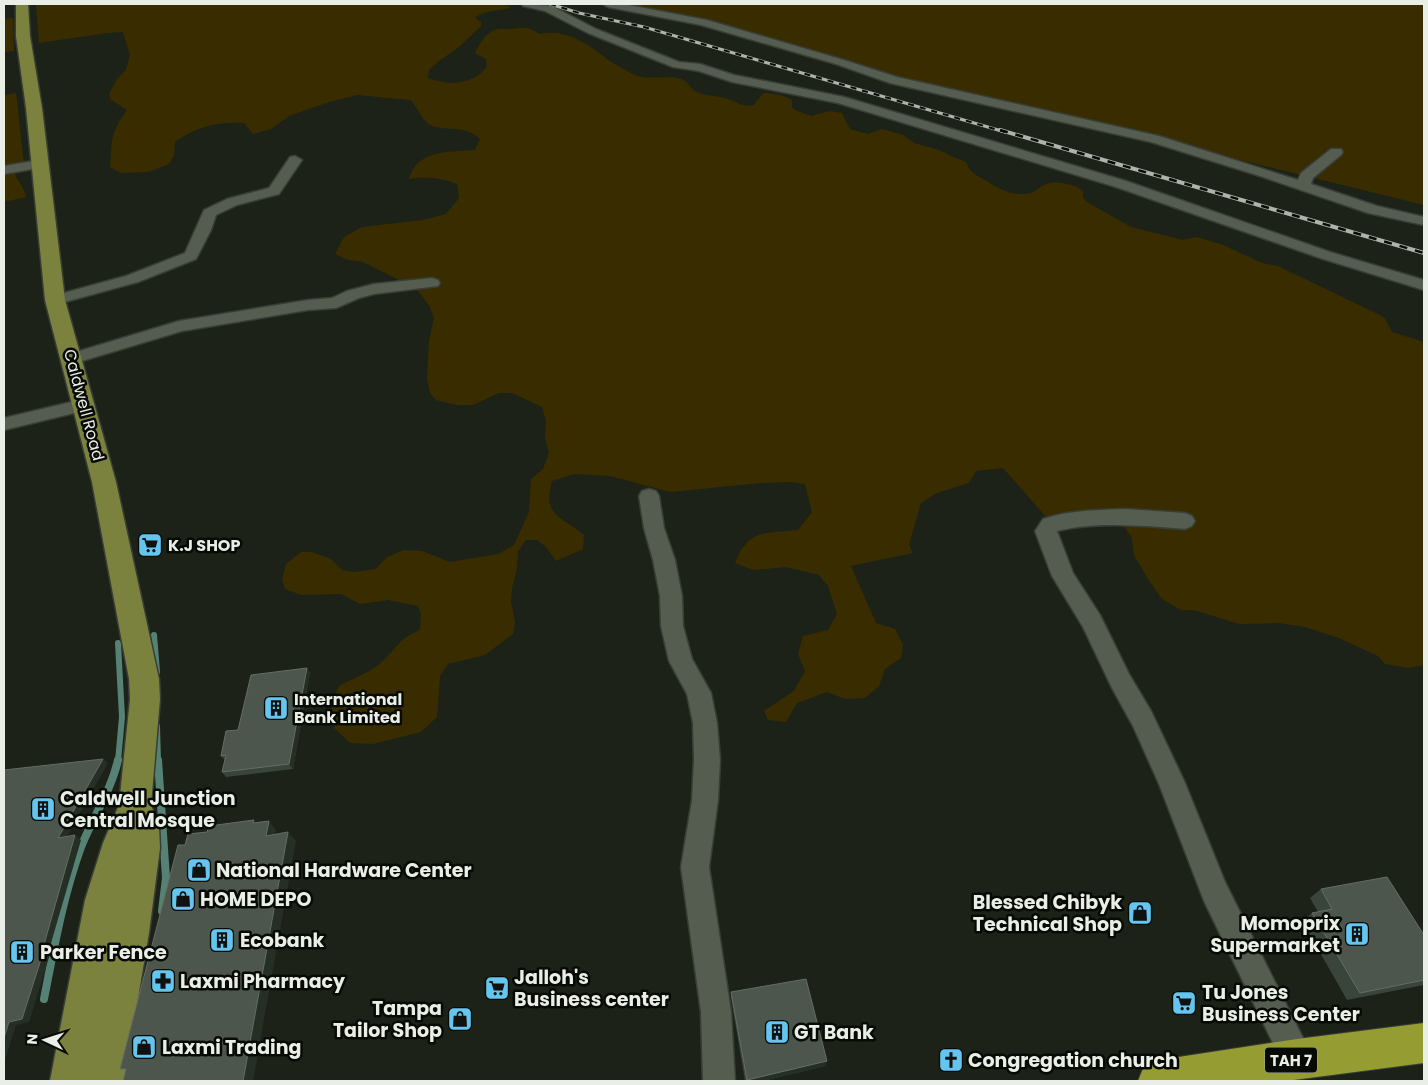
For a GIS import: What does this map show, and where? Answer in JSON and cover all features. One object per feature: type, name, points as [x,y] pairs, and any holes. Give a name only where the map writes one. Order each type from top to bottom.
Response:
[{"type":"highway","name":"TAH 7","points":[[1163,1081],[1297,1059],[1424,1043]]},
{"type":"main road","name":"Caldwell Road","points":[[22,4],[23,36],[34,108],[55,300],[104,482],[144,679],[135,805],[120,842],[104,900],[70,1081]]},
{"type":"main road","name":"Caldwell Road","points":[[104,1081],[131,934],[143,848],[142,827],[135,805]]},
{"type":"street","points":[[527,4],[548,8],[592,31],[677,65],[700,68],[746,81],[840,100],[1121,184],[1316,252],[1424,286]]},
{"type":"street","points":[[608,4],[703,22],[894,80],[1161,142],[1304,186],[1373,210],[1424,221]]},
{"type":"street","points":[[1304,186],[1306,176],[1336,152]]},
{"type":"street","points":[[55,300],[132,279],[191,256],[204,230],[209,213],[221,205],[274,191],[294,160]]},
{"type":"street","points":[[4,170],[39,164]]},
{"type":"street","points":[[72,359],[180,326],[308,305],[336,303],[353,294],[374,289],[432,283]]},
{"type":"street","points":[[4,424],[84,405]]},
{"type":"street","points":[[649,496],[654,528],[664,560],[670,596],[672,626],[681,661],[699,693],[705,723],[707,760],[705,800],[695,867],[716,1012],[719,1081]]},
{"type":"street","points":[[1185,521],[1126,516],[1090,518],[1050,524],[1046,531],[1063,576],[1092,622],[1120,681],[1142,718],[1172,783],[1214,891],[1297,1059]]},
{"type":"shaded area","points":[[36,4],[502,4],[512,7],[483,13],[475,18],[481,22],[481,26],[459,47],[429,70],[428,78],[452,83],[468,80],[482,72],[487,66],[486,59],[475,53],[485,37],[492,31],[523,28],[539,34],[559,33],[578,39],[613,63],[637,76],[681,79],[699,93],[724,98],[743,105],[754,105],[763,93],[770,93],[792,100],[792,107],[795,110],[811,116],[829,111],[842,113],[850,129],[868,134],[882,129],[903,135],[914,143],[939,150],[966,162],[973,173],[1004,190],[1025,194],[1031,193],[1050,183],[1071,185],[1083,191],[1083,198],[1087,202],[1131,227],[1183,240],[1197,237],[1223,245],[1262,263],[1278,266],[1384,317],[1392,332],[1424,342],[1424,665],[1409,668],[1385,664],[1378,656],[1339,638],[1305,627],[1279,623],[1239,624],[1194,610],[1181,610],[1162,599],[1148,579],[1134,555],[1132,538],[1121,522],[1047,518],[1003,468],[976,471],[969,483],[937,493],[921,503],[909,545],[913,553],[851,566],[876,623],[895,629],[903,645],[901,658],[885,669],[879,686],[865,698],[845,699],[827,692],[797,703],[786,722],[768,720],[764,711],[794,691],[805,671],[798,654],[803,636],[828,630],[837,614],[828,586],[819,575],[786,567],[753,570],[735,563],[740,552],[752,538],[767,533],[798,530],[812,512],[805,484],[790,482],[761,483],[670,492],[610,476],[574,474],[552,481],[550,502],[552,508],[561,519],[584,535],[583,549],[556,561],[546,547],[537,540],[526,540],[518,551],[517,568],[512,588],[511,601],[515,622],[513,634],[485,655],[448,664],[440,676],[437,717],[421,732],[373,744],[350,743],[334,728],[331,706],[339,686],[374,668],[403,639],[420,630],[421,614],[418,606],[388,600],[360,604],[341,594],[301,595],[285,589],[282,579],[286,564],[301,552],[312,552],[331,559],[342,570],[354,572],[376,569],[387,557],[404,550],[422,551],[450,562],[498,554],[514,545],[529,512],[531,479],[543,469],[549,453],[545,438],[546,420],[542,407],[512,393],[499,393],[473,405],[457,405],[436,400],[430,393],[427,378],[429,341],[434,318],[430,307],[419,292],[397,279],[363,262],[348,260],[335,254],[344,237],[362,227],[423,220],[446,214],[459,198],[457,184],[433,178],[409,179],[413,169],[419,162],[436,154],[475,150],[480,139],[467,131],[439,128],[427,123],[411,100],[357,95],[326,103],[289,116],[271,129],[253,134],[244,123],[225,123],[208,126],[192,132],[175,142],[174,156],[169,164],[148,172],[121,173],[110,167],[112,143],[117,125],[127,110],[110,99],[109,94],[117,79],[126,70],[130,55],[123,32],[39,43]]},
{"type":"shaded area","points":[[622,4],[1424,4],[1424,205],[840,62],[722,25]]},
{"type":"shaded area","points":[[13,18],[14,51],[4,52],[4,19]]},
{"type":"shaded area","points":[[16,93],[24,164],[15,175],[26,197],[4,202],[4,95]]},
{"type":"building","name":"International Bank Limited","points":[[307,668],[289,764],[222,772],[226,755],[221,756],[226,731],[238,730],[251,675]]},
{"type":"building","points":[[103,759],[58,838],[75,835],[43,948],[45,947],[22,1019],[9,1022],[4,1038],[4,770]]},
{"type":"building","name":"Ecobank","points":[[254,820],[253,823],[269,821],[266,836],[288,832],[243,1081],[123,1081],[126,1069],[120,1069],[178,845],[185,845],[188,834],[207,832],[209,826]]},
{"type":"building","name":"Momoprix Supermarket","points":[[1387,877],[1424,935],[1424,980],[1360,993],[1312,913],[1332,909],[1321,889]]},
{"type":"building","name":"GT Bank","points":[[806,979],[827,1061],[747,1080],[731,992]]},
{"type":"waterway","points":[[154,635],[157,672]]},
{"type":"waterway","points":[[118,643],[122,717],[118,761]]},
{"type":"waterway","points":[[157,726],[158,761]]},
{"type":"waterway","points":[[44,999],[69,884],[81,847],[111,782],[118,760]]},
{"type":"waterway","points":[[158,760],[166,878],[162,911]]},
{"type":"railway","points":[[550,4],[579,13],[644,27],[1005,132]]},
{"type":"railway","points":[[1000,130],[1424,253]]},
{"type":"place","name":"K.J SHOP","points":[[150,545]]},
{"type":"place","name":"International Bank Limited","points":[[276,708]]},
{"type":"place","name":"Caldwell Junction Central Mosque","points":[[43,809]]},
{"type":"place","name":"National Hardware Center","points":[[199,870]]},
{"type":"place","name":"HOME DEPO","points":[[183,899]]},
{"type":"place","name":"Blessed Chibyk Technical Shop","points":[[1140,913]]},
{"type":"place","name":"Momoprix Supermarket","points":[[1357,934]]},
{"type":"place","name":"Ecobank","points":[[222,940]]},
{"type":"place","name":"Parker Fence","points":[[22,952]]},
{"type":"place","name":"Laxmi Pharmacy","points":[[163,981]]},
{"type":"place","name":"Jalloh's Business center","points":[[497,988]]},
{"type":"place","name":"Tu Jones Business Center","points":[[1184,1003]]},
{"type":"place","name":"Tampa Tailor Shop","points":[[460,1019]]},
{"type":"place","name":"GT Bank","points":[[777,1032]]},
{"type":"place","name":"Laxmi Trading","points":[[144,1047]]},
{"type":"place","name":"Congregation church","points":[[951,1060]]}]
